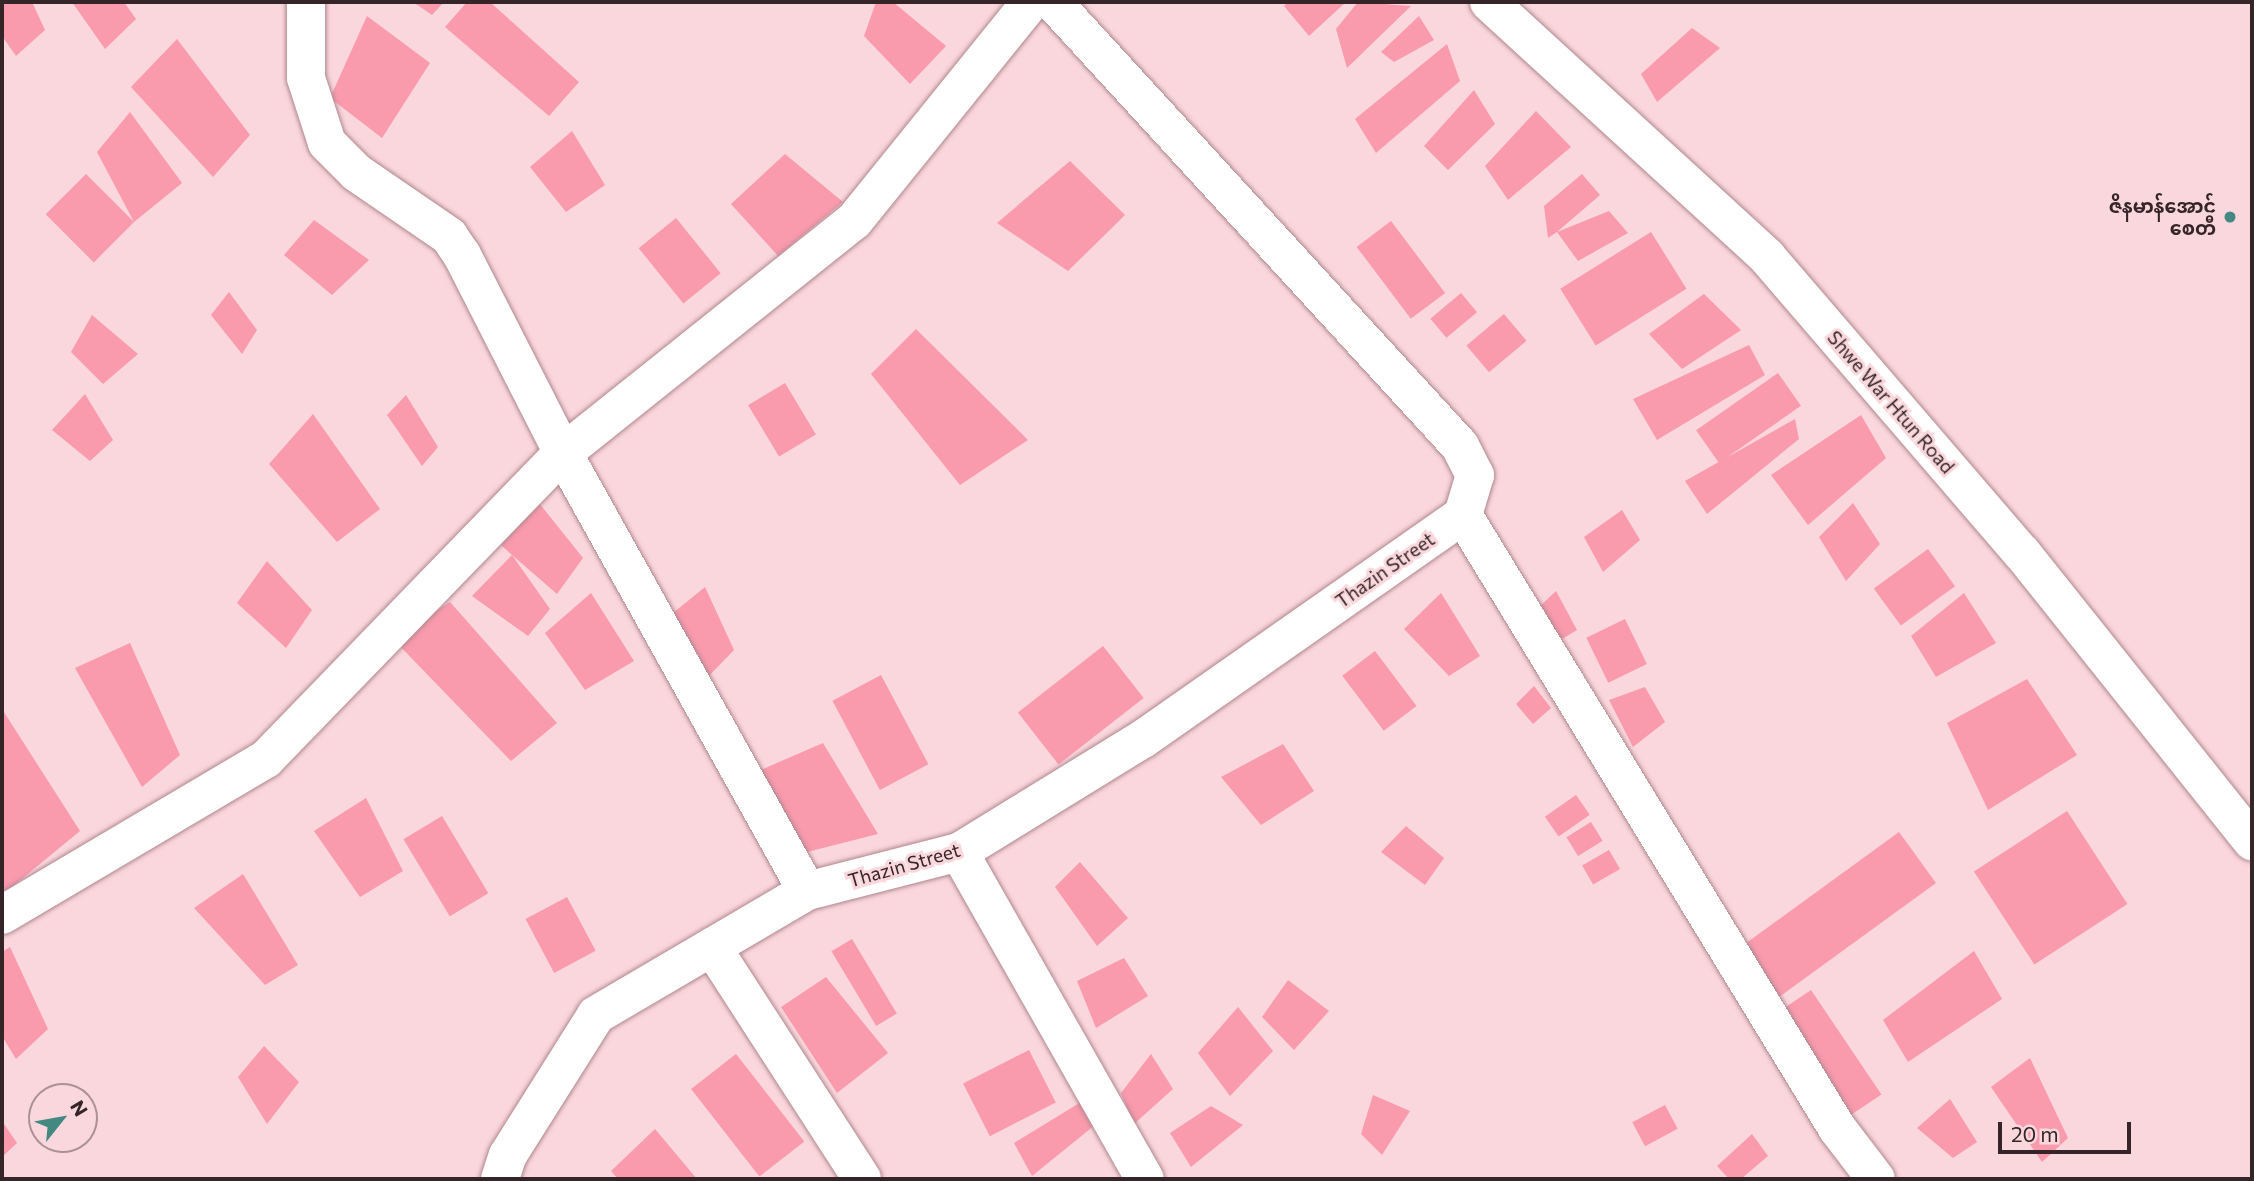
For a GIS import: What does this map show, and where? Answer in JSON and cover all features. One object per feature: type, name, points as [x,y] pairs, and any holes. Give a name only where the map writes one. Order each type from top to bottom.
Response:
[{"type":"street","points":[[306,2],[306,78],[327,143],[348,166],[449,236],[564,453],[807,891]]},
{"type":"street","points":[[2,915],[266,759],[564,453],[854,221],[1031,2]]},
{"type":"street","points":[[1053,2],[1460,446],[1475,475],[1463,515],[1837,1128],[1876,1179]]},
{"type":"street","name":"Shwe War Htun Road","points":[[1489,2],[1767,257],[2022,553],[2252,841]]},
{"type":"street","name":"Thazin Street","points":[[500,1179],[596,1015],[807,891],[959,852],[1143,739],[1463,515]]},
{"type":"street","points":[[959,852],[1145,1179]]},
{"type":"street","points":[[712,947],[862,1179]]},
{"type":"building","points":[[2,2],[32,2],[45,30],[16,56],[2,36]]},
{"type":"building","points":[[72,2],[124,2],[136,19],[105,49]]},
{"type":"building","points":[[413,2],[444,2],[432,15]]},
{"type":"building","points":[[467,2],[490,2],[579,82],[549,116],[445,27]]},
{"type":"building","points":[[876,2],[893,2],[946,46],[910,84],[864,36]]},
{"type":"building","points":[[1288,2],[1346,2],[1309,36],[1284,6]]},
{"type":"building","points":[[1358,2],[1411,6],[1347,68],[1336,29]]},
{"type":"building","points":[[367,16],[430,63],[382,138],[330,98]]},
{"type":"building","points":[[1419,16],[1434,40],[1394,62],[1381,52]]},
{"type":"building","points":[[1692,28],[1720,48],[1657,102],[1641,74]]},
{"type":"building","points":[[177,39],[250,135],[213,177],[131,87]]},
{"type":"building","points":[[1447,44],[1460,81],[1376,153],[1355,119]]},
{"type":"building","points":[[1474,90],[1495,124],[1448,170],[1424,146]]},
{"type":"building","points":[[1536,111],[1571,147],[1508,200],[1485,166]]},
{"type":"building","points":[[130,112],[182,183],[134,222],[97,152]]},
{"type":"building","points":[[572,131],[605,185],[566,212],[530,167]]},
{"type":"building","points":[[785,154],[843,202],[778,256],[731,204]]},
{"type":"building","points":[[1070,161],[1125,215],[1068,271],[997,223]]},
{"type":"building","points":[[86,174],[134,222],[94,262],[46,214]]},
{"type":"building","points":[[1582,174],[1600,195],[1548,238],[1544,206]]},
{"type":"building","points":[[1609,211],[1628,233],[1578,261],[1557,232]]},
{"type":"building","points":[[676,218],[721,273],[683,303],[639,248]]},
{"type":"building","points":[[314,220],[369,260],[332,295],[284,255]]},
{"type":"building","points":[[1391,221],[1445,293],[1411,319],[1357,247]]},
{"type":"building","points":[[1651,232],[1687,289],[1596,346],[1560,289]]},
{"type":"building","points":[[229,292],[257,330],[242,354],[211,315]]},
{"type":"building","points":[[1461,293],[1477,312],[1446,338],[1430,319]]},
{"type":"building","points":[[1704,294],[1741,330],[1682,369],[1649,334]]},
{"type":"building","points":[[1504,314],[1526,341],[1489,372],[1466,345]]},
{"type":"building","points":[[92,315],[138,354],[103,384],[71,352]]},
{"type":"building","points":[[916,329],[1028,440],[960,485],[871,374]]},
{"type":"building","points":[[1749,345],[1765,375],[1657,440],[1633,399]]},
{"type":"building","points":[[1778,373],[1801,406],[1719,463],[1696,430]]},
{"type":"building","points":[[785,383],[816,434],[779,457],[748,405]]},
{"type":"building","points":[[85,394],[113,440],[90,461],[52,430]]},
{"type":"building","points":[[406,395],[438,447],[422,466],[387,415]]},
{"type":"building","points":[[313,414],[380,509],[337,542],[269,464]]},
{"type":"building","points":[[1861,415],[1886,458],[1808,525],[1771,475]]},
{"type":"building","points":[[1795,419],[1799,439],[1707,514],[1685,481]]},
{"type":"building","points":[[539,503],[583,558],[557,594],[501,545]]},
{"type":"building","points":[[1853,503],[1880,544],[1846,581],[1819,537]]},
{"type":"building","points":[[1622,510],[1640,540],[1603,572],[1584,537]]},
{"type":"building","points":[[1928,549],[1955,586],[1901,626],[1874,588]]},
{"type":"building","points":[[512,555],[550,609],[528,636],[472,596]]},
{"type":"building","points":[[267,561],[312,610],[286,648],[237,603]]},
{"type":"building","points":[[705,587],[734,650],[704,681],[662,622]]},
{"type":"building","points":[[1556,591],[1577,630],[1557,642],[1536,610]]},
{"type":"building","points":[[591,593],[634,661],[585,690],[545,633]]},
{"type":"building","points":[[1441,593],[1480,656],[1449,676],[1404,629]]},
{"type":"building","points":[[1964,593],[1996,643],[1936,677],[1911,636]]},
{"type":"building","points":[[450,602],[557,723],[511,761],[393,639]]},
{"type":"building","points":[[1625,619],[1647,664],[1608,683],[1586,638]]},
{"type":"building","points":[[130,643],[180,755],[142,787],[75,668]]},
{"type":"building","points":[[1103,646],[1144,698],[1059,765],[1018,712]]},
{"type":"building","points":[[1375,651],[1417,706],[1384,731],[1342,676]]},
{"type":"building","points":[[881,675],[928,764],[880,790],[832,701]]},
{"type":"building","points":[[2027,679],[2077,755],[1988,810],[1947,723]]},
{"type":"building","points":[[1534,686],[1551,708],[1533,724],[1516,704]]},
{"type":"building","points":[[1645,687],[1665,722],[1633,747],[1609,700]]},
{"type":"building","points":[[2,709],[80,831],[6,892],[2,885]]},
{"type":"building","points":[[823,743],[878,834],[803,853],[756,772]]},
{"type":"building","points":[[1283,744],[1314,791],[1261,825],[1221,777]]},
{"type":"building","points":[[1576,795],[1590,815],[1559,836],[1545,817]]},
{"type":"building","points":[[366,798],[403,871],[360,897],[314,831]]},
{"type":"building","points":[[2067,811],[2127,904],[2034,965],[1974,871]]},
{"type":"building","points":[[442,816],[488,893],[450,916],[403,839]]},
{"type":"building","points":[[1591,822],[1603,841],[1578,856],[1566,837]]},
{"type":"building","points":[[1406,826],[1444,858],[1425,885],[1381,852]]},
{"type":"building","points":[[1899,832],[1936,883],[1773,1002],[1736,951]]},
{"type":"building","points":[[1609,850],[1620,869],[1593,885],[1582,866]]},
{"type":"building","points":[[1080,862],[1128,918],[1097,946],[1055,887]]},
{"type":"building","points":[[243,874],[298,965],[265,985],[194,908]]},
{"type":"building","points":[[567,897],[596,951],[554,973],[526,919]]},
{"type":"building","points":[[852,939],[897,1014],[876,1026],[831,951]]},
{"type":"building","points":[[10,947],[48,1029],[16,1059],[2,1036],[2,952]]},
{"type":"building","points":[[1974,951],[2002,999],[1908,1062],[1883,1020]]},
{"type":"building","points":[[1124,958],[1148,996],[1096,1028],[1077,981]]},
{"type":"building","points":[[826,977],[888,1053],[837,1093],[781,1007]]},
{"type":"building","points":[[1288,980],[1329,1011],[1294,1050],[1262,1017]]},
{"type":"building","points":[[1811,990],[1881,1094],[1844,1120],[1774,1015]]},
{"type":"building","points":[[1238,1007],[1273,1051],[1230,1096],[1198,1053]]},
{"type":"building","points":[[264,1046],[299,1082],[267,1124],[238,1077]]},
{"type":"building","points":[[1029,1050],[1056,1103],[990,1136],[963,1084]]},
{"type":"building","points":[[736,1054],[804,1141],[759,1177],[691,1089]]},
{"type":"building","points":[[1151,1054],[1173,1089],[1134,1124],[1121,1093]]},
{"type":"building","points":[[2030,1058],[2068,1138],[2042,1162],[1991,1087]]},
{"type":"building","points":[[1373,1095],[1410,1111],[1382,1155],[1361,1134]]},
{"type":"building","points":[[1950,1099],[1977,1142],[1953,1158],[1917,1128]]},
{"type":"building","points":[[1081,1102],[1095,1125],[1032,1176],[1014,1143]]},
{"type":"building","points":[[1665,1105],[1678,1129],[1645,1146],[1632,1122]]},
{"type":"building","points":[[1211,1106],[1243,1125],[1191,1167],[1170,1133]]},
{"type":"building","points":[[2,1121],[17,1143],[2,1157]]},
{"type":"building","points":[[655,1129],[697,1179],[618,1179],[611,1171]]},
{"type":"building","points":[[1752,1134],[1768,1156],[1741,1179],[1729,1179],[1717,1166]]},
{"type":"place","name":"ဇိနမာန်အောင် စေတီ","points":[[2230,217]]}]
